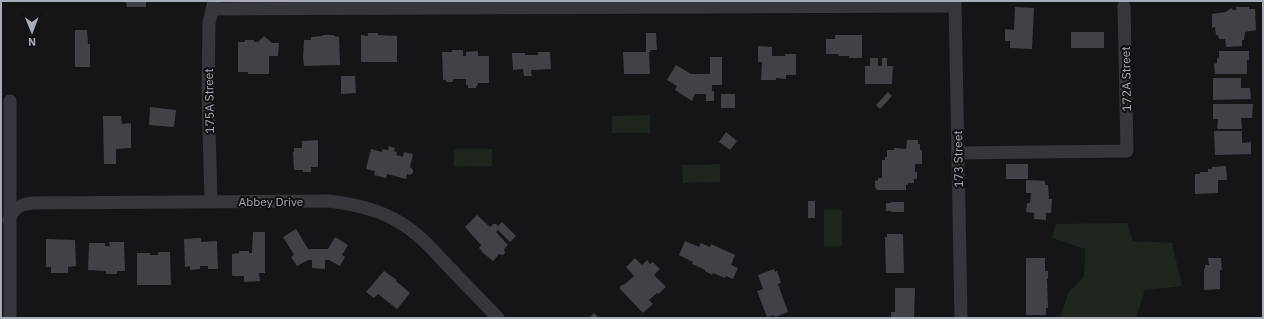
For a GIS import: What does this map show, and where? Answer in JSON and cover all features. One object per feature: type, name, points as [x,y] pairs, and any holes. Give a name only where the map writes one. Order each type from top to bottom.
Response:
[{"type":"street","points":[[213,5],[955,3]]},
{"type":"street","name":"173 Street","points":[[955,3],[961,318]]},
{"type":"street","name":"175A Street","points":[[211,201],[208,94],[209,23],[213,5]]},
{"type":"street","name":"172A Street","points":[[958,154],[1127,151],[1124,6]]},
{"type":"street","points":[[10,102],[10,318]]},
{"type":"street","name":"Abbey Drive","points":[[10,220],[14,210],[26,203],[329,201],[362,206],[398,221],[413,231],[427,243],[498,318]]},
{"type":"shaded area","points":[[650,115],[650,133],[612,133],[612,116]]},
{"type":"shaded area","points":[[454,149],[492,149],[492,166],[454,167]]},
{"type":"shaded area","points":[[720,164],[720,182],[683,183],[682,165]]},
{"type":"shaded area","points":[[824,209],[842,209],[842,247],[824,247]]},
{"type":"shaded area","points":[[1127,223],[1133,241],[1172,243],[1182,286],[1145,290],[1136,318],[1060,318],[1068,293],[1084,277],[1085,249],[1052,238],[1056,224]]},
{"type":"building","points":[[126,1],[146,1],[146,7],[127,7]]},
{"type":"building","points":[[1015,7],[1034,8],[1032,49],[1010,48],[1010,41],[1005,41],[1005,29],[1014,30]]},
{"type":"building","points":[[1236,7],[1249,7],[1249,9],[1255,9],[1256,30],[1245,32],[1244,40],[1242,40],[1242,46],[1226,47],[1225,39],[1219,39],[1218,35],[1216,35],[1215,27],[1212,28],[1212,14],[1226,12],[1231,8],[1236,10]]},
{"type":"building","points":[[75,30],[87,30],[88,44],[90,44],[90,67],[75,67]]},
{"type":"building","points":[[1071,32],[1104,32],[1104,48],[1071,48]]},
{"type":"building","points":[[368,33],[397,36],[397,62],[361,62],[361,35],[368,36]]},
{"type":"building","points":[[646,33],[656,33],[657,50],[650,50],[651,52],[649,52],[650,74],[624,74],[623,52],[646,52]]},
{"type":"building","points":[[322,35],[334,35],[339,37],[340,65],[304,66],[304,40],[311,40],[311,37],[323,36]]},
{"type":"building","points":[[835,35],[862,35],[862,58],[849,58],[849,56],[839,56],[838,54],[826,54],[826,39],[835,39]]},
{"type":"building","points":[[264,36],[272,43],[279,43],[278,56],[269,56],[269,74],[248,74],[248,72],[238,72],[238,42],[254,40],[254,42],[258,42]]},
{"type":"building","points":[[758,46],[772,47],[772,56],[796,54],[796,75],[786,75],[786,79],[776,78],[776,80],[761,80],[762,62],[758,62]]},
{"type":"building","points":[[452,50],[463,50],[463,56],[466,56],[466,52],[478,51],[478,56],[489,56],[489,83],[478,83],[476,88],[468,88],[468,85],[466,85],[466,79],[454,79],[452,82],[446,82],[446,80],[443,80],[442,52],[452,52]]},
{"type":"building","points":[[1219,51],[1249,51],[1249,60],[1247,60],[1247,74],[1215,74],[1214,64],[1217,63],[1217,58],[1219,58]]},
{"type":"building","points":[[538,52],[550,52],[551,69],[531,70],[532,76],[524,76],[523,69],[513,70],[512,53],[538,55]]},
{"type":"building","points":[[710,57],[722,57],[722,85],[712,85],[712,91],[714,91],[714,101],[706,101],[706,94],[695,94],[692,101],[675,90],[677,86],[667,80],[676,65],[691,74],[710,74]]},
{"type":"building","points":[[870,58],[878,58],[878,66],[882,66],[882,58],[887,58],[887,66],[893,66],[892,84],[865,84],[865,66],[870,66]]},
{"type":"building","points":[[341,76],[355,76],[356,93],[341,94]]},
{"type":"building","points":[[1213,78],[1241,78],[1241,88],[1250,88],[1251,99],[1213,100]]},
{"type":"building","points":[[888,92],[892,96],[880,109],[876,105]]},
{"type":"building","points":[[721,94],[735,94],[735,108],[721,108]]},
{"type":"building","points":[[1213,104],[1253,104],[1252,118],[1241,118],[1242,129],[1217,129],[1218,119],[1213,119]]},
{"type":"building","points":[[150,107],[176,110],[174,127],[149,125]]},
{"type":"building","points":[[103,116],[121,116],[122,124],[131,123],[131,148],[116,149],[116,164],[104,164]]},
{"type":"building","points":[[1214,131],[1242,131],[1242,143],[1251,142],[1251,154],[1215,155]]},
{"type":"building","points":[[726,132],[737,141],[730,150],[719,142]]},
{"type":"building","points":[[318,140],[318,167],[311,167],[311,172],[294,170],[294,148],[302,148],[302,141]]},
{"type":"building","points":[[907,140],[918,140],[920,150],[922,150],[922,164],[915,164],[917,179],[914,179],[914,183],[908,183],[908,185],[906,185],[906,190],[877,190],[875,188],[875,181],[878,180],[878,178],[882,178],[882,160],[885,160],[885,157],[887,157],[887,150],[894,150],[894,148],[906,149]]},
{"type":"building","points":[[389,146],[395,148],[394,151],[397,152],[396,155],[403,157],[404,152],[413,154],[410,167],[413,170],[413,173],[410,175],[407,174],[406,179],[387,174],[386,178],[374,175],[375,171],[366,169],[371,149],[382,152],[382,149],[388,150]]},
{"type":"building","points":[[1006,164],[1028,164],[1028,179],[1006,179]]},
{"type":"building","points":[[1226,166],[1227,180],[1218,180],[1218,193],[1195,194],[1195,174],[1200,174],[1200,172],[1208,172],[1208,169],[1212,169],[1212,167]]},
{"type":"building","points":[[1026,180],[1045,181],[1045,185],[1048,185],[1049,199],[1052,199],[1051,213],[1046,213],[1046,220],[1034,219],[1034,213],[1026,212],[1027,203],[1030,203],[1031,193],[1026,193]]},
{"type":"building","points":[[808,201],[815,201],[815,218],[808,218]]},
{"type":"building","points":[[904,202],[904,212],[886,211],[886,203]]},
{"type":"building","points":[[477,215],[490,227],[493,224],[498,226],[502,222],[516,236],[510,242],[498,230],[496,232],[508,245],[504,249],[505,253],[503,255],[499,254],[493,261],[482,252],[479,248],[481,245],[465,227]]},
{"type":"building","points":[[296,229],[308,249],[328,249],[335,237],[348,245],[342,255],[345,257],[340,266],[329,260],[325,260],[325,269],[312,268],[312,260],[308,260],[297,266],[291,257],[294,255],[283,237]]},
{"type":"building","points":[[253,232],[265,232],[265,273],[259,273],[260,281],[244,282],[244,276],[232,275],[232,254],[239,253],[239,251],[249,251],[249,253],[252,253]]},
{"type":"building","points":[[887,234],[903,234],[904,273],[886,273],[885,237],[887,237]]},
{"type":"building","points":[[201,238],[201,242],[217,241],[218,269],[208,269],[208,266],[200,266],[200,269],[190,270],[190,266],[185,267],[184,239]]},
{"type":"building","points":[[46,239],[75,240],[76,266],[68,267],[68,273],[51,273],[51,267],[46,267]]},
{"type":"building","points":[[685,241],[699,247],[701,243],[710,247],[711,244],[735,255],[731,265],[738,268],[733,279],[726,276],[725,278],[713,273],[712,275],[692,264],[693,262],[679,255]]},
{"type":"building","points":[[109,242],[124,242],[125,271],[117,271],[117,274],[106,274],[106,271],[88,270],[89,243],[105,243],[105,246],[110,246]]},
{"type":"building","points":[[158,252],[170,252],[171,285],[137,285],[137,253],[150,253],[150,255],[158,255]]},
{"type":"building","points":[[635,258],[642,265],[647,260],[650,264],[653,262],[660,269],[654,275],[666,287],[649,300],[653,304],[643,313],[620,289],[620,286],[625,284],[634,276],[626,267]]},
{"type":"building","points":[[1026,258],[1045,258],[1045,271],[1048,271],[1048,308],[1046,308],[1046,315],[1026,315]]},
{"type":"building","points":[[1208,258],[1221,258],[1222,270],[1220,270],[1220,289],[1204,290],[1204,269],[1205,265],[1209,265]]},
{"type":"building","points":[[774,269],[775,272],[777,271],[781,283],[778,284],[788,312],[775,317],[774,315],[767,317],[757,291],[763,289],[758,275]]},
{"type":"building","points":[[384,271],[397,280],[396,281],[410,293],[397,309],[378,294],[374,298],[366,292]]},
{"type":"building","points":[[895,288],[915,288],[914,318],[891,318],[891,312],[895,312]]},
{"type":"building","points":[[594,313],[599,318],[589,318]]}]
